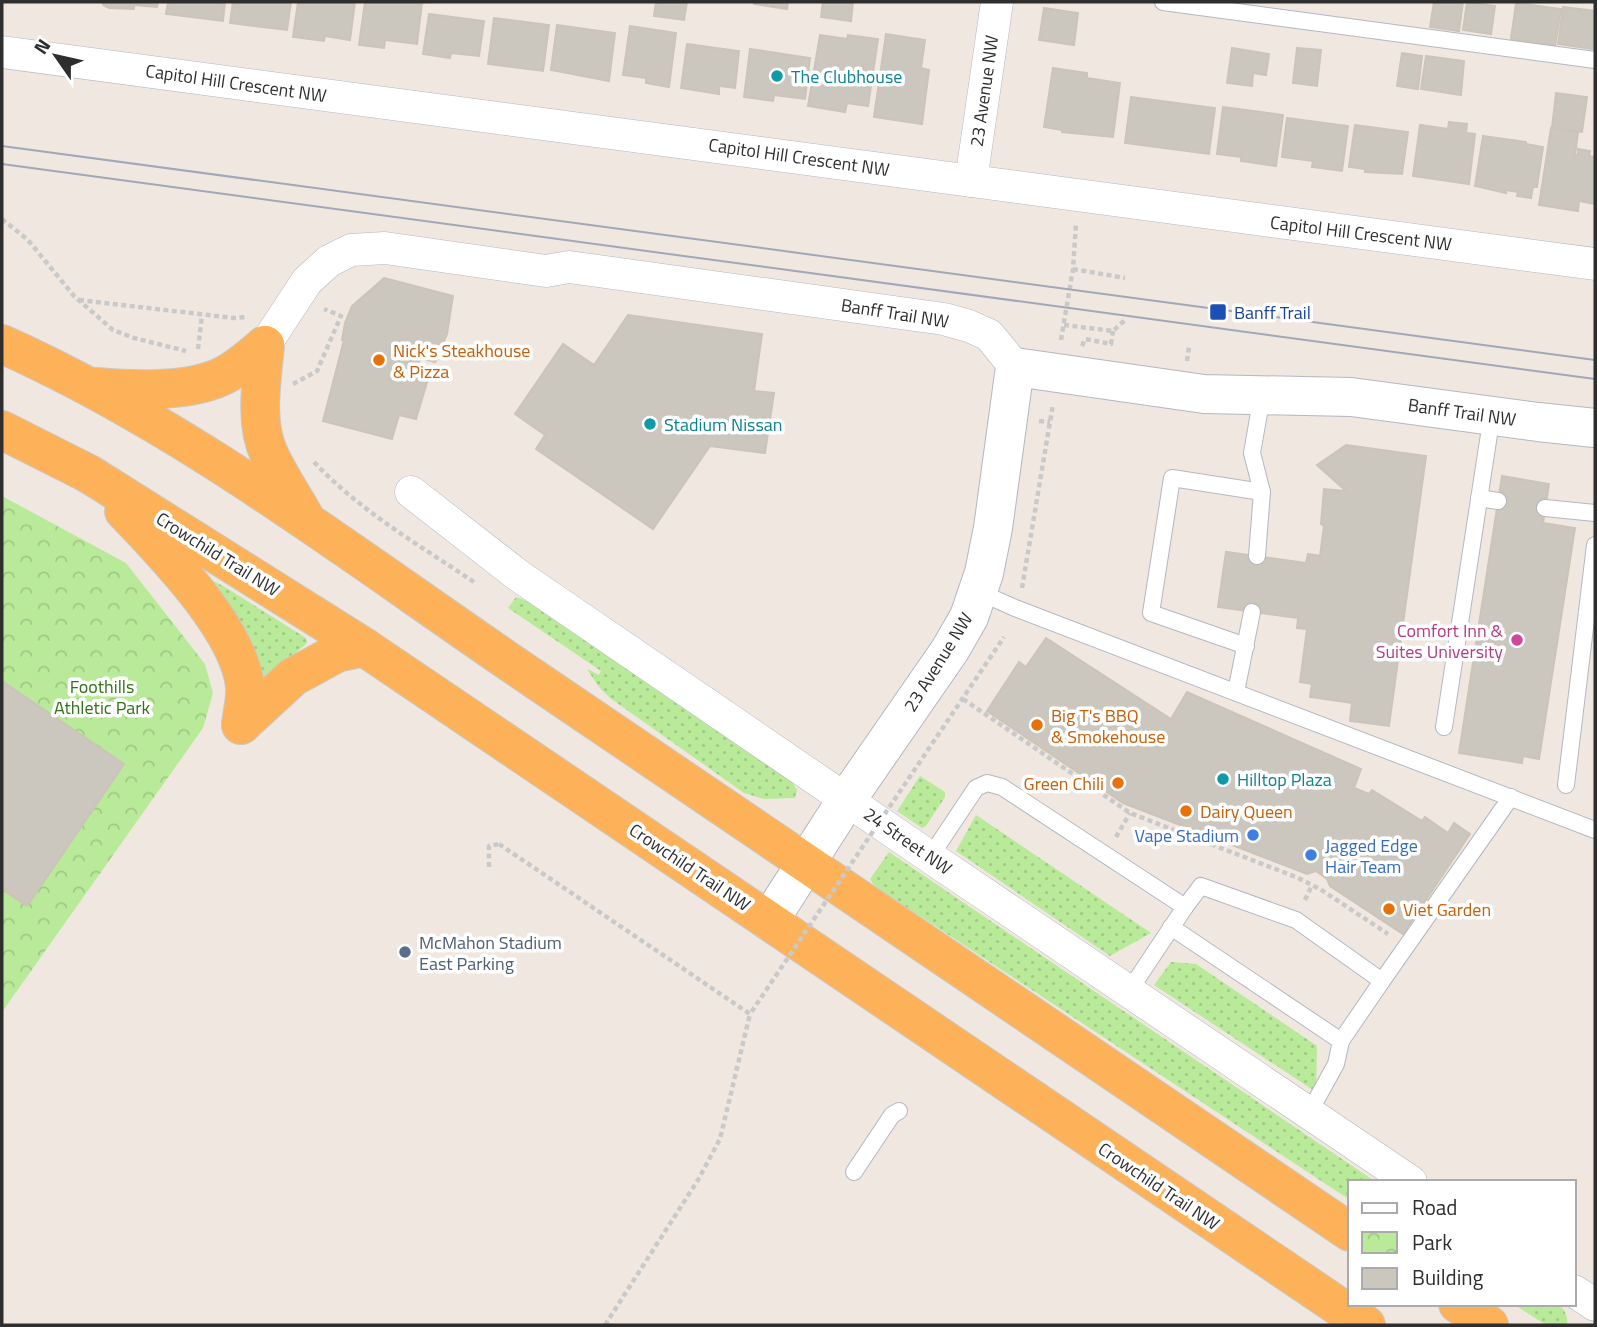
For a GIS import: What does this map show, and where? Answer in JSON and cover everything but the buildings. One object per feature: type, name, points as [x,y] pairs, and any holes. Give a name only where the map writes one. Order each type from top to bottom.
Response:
[{"type":"highway","points":[[91,387],[130,390],[211,381],[237,368],[260,332]]},
{"type":"highway","points":[[260,332],[262,425],[268,453],[309,524]]},
{"type":"highway","points":[[2,344],[91,387],[195,449],[309,524],[1348,1231]]},
{"type":"highway","name":"Crowchild Trail NW","points":[[2,430],[89,474],[364,647],[1366,1325]]},
{"type":"highway","points":[[89,474],[159,547],[211,612],[237,657],[245,687],[241,725],[293,677],[337,653],[364,647]]},
{"type":"highway","points":[[1461,1306],[1489,1325]]},
{"type":"street","name":"23 Avenue NW","points":[[971,181],[997,2]]},
{"type":"street","name":"Capitol Hill Crescent NW","points":[[2,52],[1595,264]]},
{"type":"street","name":"Banff Trail NW","points":[[260,332],[316,272],[340,255],[351,250],[385,248],[546,271],[569,267],[944,319],[989,335],[1015,367],[1204,394],[1350,397],[1595,428]]},
{"type":"street","name":"23 Avenue NW","points":[[769,921],[847,799],[950,650],[969,617],[979,592],[993,528],[1015,367]]},
{"type":"street","name":"24 Street NW","points":[[411,492],[519,576],[1408,1180]]},
{"type":"street","points":[[1576,1292],[1595,1305]]},
{"type":"lane","points":[[1163,2],[1595,60]]},
{"type":"lane","points":[[1257,556],[1262,492],[1252,453],[1262,396]]},
{"type":"lane","points":[[1444,727],[1492,415]]},
{"type":"lane","points":[[1246,646],[1151,613],[1172,478],[1262,492]]},
{"type":"lane","points":[[1479,498],[1498,501]]},
{"type":"lane","points":[[1545,508],[1595,513]]},
{"type":"lane","points":[[1566,785],[1595,545]]},
{"type":"lane","points":[[979,592],[1595,830]]},
{"type":"lane","points":[[1236,692],[1252,612]]},
{"type":"lane","points":[[929,857],[976,788],[987,783],[1002,787],[1185,907]]},
{"type":"lane","points":[[1309,1113],[1336,1064],[1341,1041],[1511,797]]},
{"type":"lane","points":[[1129,991],[1201,886],[1296,920],[1382,981]]},
{"type":"lane","points":[[1171,927],[1341,1041]]},
{"type":"lane","points":[[854,1172],[892,1115],[899,1111]]},
{"type":"path","points":[[1061,340],[1073,269],[1080,196]]},
{"type":"path","points":[[2,219],[28,240],[78,300],[113,330],[197,354],[202,315]]},
{"type":"path","points":[[1073,269],[1125,278]]},
{"type":"path","points":[[78,300],[202,315],[247,317],[260,332]]},
{"type":"path","points":[[289,387],[317,372],[341,316],[314,305]]},
{"type":"path","points":[[1063,328],[1113,331],[1125,320]]},
{"type":"path","points":[[605,1325],[698,1180],[720,1139],[750,1014],[1004,637],[1006,623],[1016,608],[1024,580],[1055,397]]},
{"type":"path","points":[[310,458],[335,485],[372,513],[485,590]]},
{"type":"path","points":[[963,699],[1129,813],[1296,877],[1320,889],[1397,940]]},
{"type":"path","points":[[489,867],[489,846],[499,844],[750,1014]]},
{"type":"green space","name":"Foothills Athletic Park","points":[[2,496],[126,563],[205,664],[213,693],[203,728],[2,1012]]},
{"type":"green space","points":[[198,573],[306,638],[307,643],[260,684]]},
{"type":"green space","points":[[516,597],[527,601],[780,773],[792,782],[797,790],[795,798],[764,799],[744,793],[610,698],[587,669],[599,675],[601,671],[508,608]]},
{"type":"green space","points":[[920,776],[945,792],[945,797],[922,828],[897,811]]},
{"type":"green space","points":[[976,815],[1151,933],[1110,956],[956,851]]},
{"type":"green space","points":[[889,852],[1373,1180],[1348,1180],[1348,1199],[885,893],[870,879]]},
{"type":"green space","points":[[1171,962],[1196,964],[1317,1046],[1316,1092],[1154,985]]},
{"type":"green space","points":[[1516,1306],[1560,1306],[1566,1313],[1567,1325],[1546,1325]]},
{"type":"tram line","points":[[2,146],[1595,360]]},
{"type":"tram line","points":[[2,164],[1595,379]]},
{"type":"place","name":"The Clubhouse","points":[[777,76]]},
{"type":"place","name":"Banff Trail","points":[[1218,312]]},
{"type":"place","name":"Nick's Steakhouse & Pizza","points":[[379,360]]},
{"type":"place","name":"Stadium Nissan","points":[[650,424]]},
{"type":"place","name":"Comfort Inn & Suites University","points":[[1517,640]]},
{"type":"place","name":"Big T's BBQ & Smokehouse","points":[[1037,725]]},
{"type":"place","name":"Hilltop Plaza","points":[[1223,779]]},
{"type":"place","name":"Green Chili","points":[[1118,783]]},
{"type":"place","name":"Dairy Queen","points":[[1186,811]]},
{"type":"place","name":"Vape Stadium","points":[[1253,835]]},
{"type":"place","name":"Jagged Edge Hair Team","points":[[1311,855]]},
{"type":"place","name":"Viet Garden","points":[[1389,909]]},
{"type":"place","name":"McMahon Stadium East Parking","points":[[405,952]]}]
